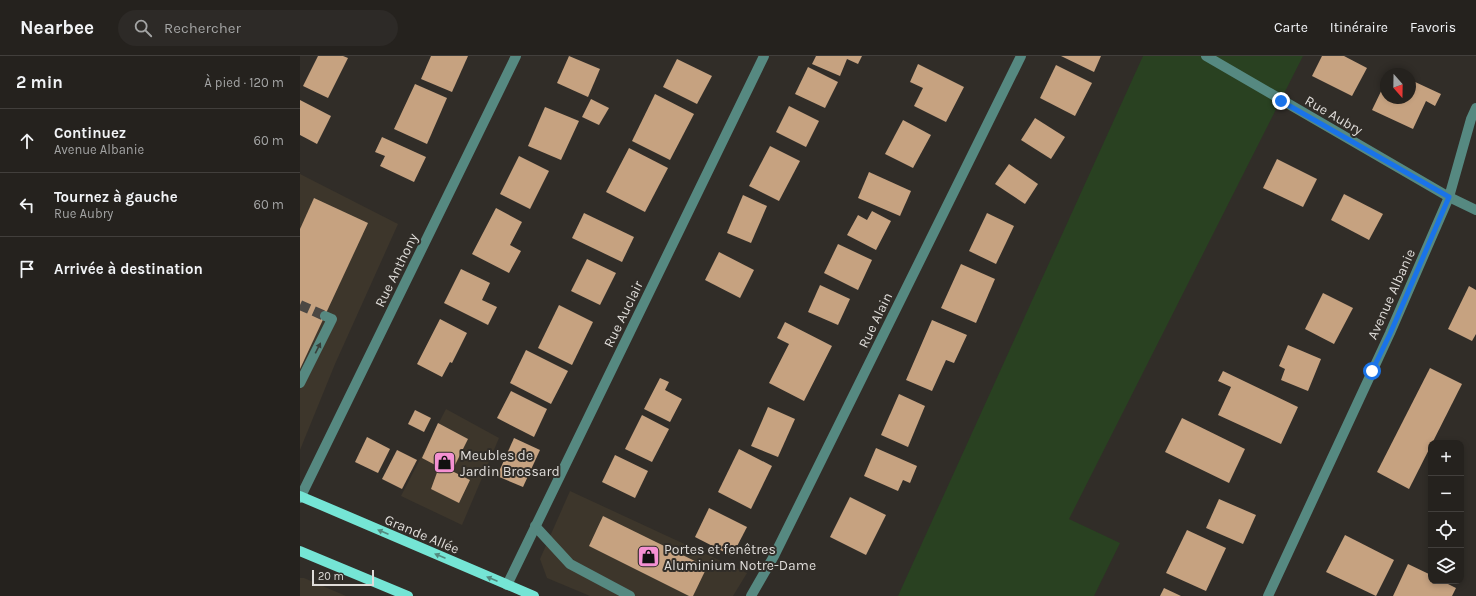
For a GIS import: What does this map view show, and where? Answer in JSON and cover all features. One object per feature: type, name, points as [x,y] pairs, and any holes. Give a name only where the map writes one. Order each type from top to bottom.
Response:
[{"type":"main road","name":"Grande Allée","points":[[300,497],[534,596]]},
{"type":"main road","points":[[300,551],[408,596]]},
{"type":"street","name":"Rue Anthony","points":[[300,497],[516,56]]},
{"type":"street","name":"Rue Auclair","points":[[507,585],[764,56]]},
{"type":"street","name":"Rue Alain","points":[[751,596],[774,556],[1021,56]]},
{"type":"street","name":"Rue Aubry","points":[[1206,56],[1449,197],[1476,210]]},
{"type":"street","name":"Avenue Albanie","points":[[1268,596],[1390,334],[1449,197],[1471,119],[1476,108]]},
{"type":"street","points":[[300,383],[332,319],[325,316]]},
{"type":"street","points":[[535,526],[570,564],[630,596]]},
{"type":"shaded area","points":[[300,174],[398,224],[335,364],[300,450]]},
{"type":"shaded area","points":[[446,409],[499,438],[462,525],[401,496]]},
{"type":"shaded area","points":[[570,491],[747,573],[733,596],[590,596],[547,578],[540,559]]},
{"type":"shaded area","points":[[300,578],[304,578],[346,596],[300,596]]},
{"type":"green space","points":[[1143,56],[1303,56],[1069,519],[1120,543],[1094,596],[898,596]]},
{"type":"building","points":[[318,56],[343,56],[348,58],[328,98],[303,86]]},
{"type":"building","points":[[431,56],[468,56],[452,92],[421,79]]},
{"type":"building","points":[[569,56],[600,69],[588,97],[557,83]]},
{"type":"building","points":[[816,56],[862,56],[858,64],[847,59],[840,76],[812,64]]},
{"type":"building","points":[[1061,56],[1101,56],[1094,72]]},
{"type":"building","points":[[1322,56],[1344,56],[1367,68],[1352,96],[1312,76]]},
{"type":"building","points":[[677,59],[712,76],[697,104],[663,87]]},
{"type":"building","points":[[918,64],[964,87],[946,122],[914,106],[923,88],[910,82]]},
{"type":"building","points":[[1056,65],[1092,83],[1075,116],[1040,98]]},
{"type":"building","points":[[808,67],[838,82],[825,108],[795,94]]},
{"type":"building","points":[[1416,82],[1441,94],[1435,106],[1426,101],[1413,129],[1372,110],[1380,93],[1380,104],[1416,104]]},
{"type":"building","points":[[415,84],[447,98],[427,144],[394,129]]},
{"type":"building","points":[[655,94],[694,114],[670,160],[632,141]]},
{"type":"building","points":[[591,99],[609,108],[599,125],[582,117]]},
{"type":"building","points":[[300,100],[331,116],[317,144],[300,135]]},
{"type":"building","points":[[789,106],[819,121],[806,147],[776,132]]},
{"type":"building","points":[[545,107],[579,121],[561,160],[528,146]]},
{"type":"building","points":[[1035,118],[1065,137],[1051,159],[1021,140]]},
{"type":"building","points":[[903,120],[931,135],[913,168],[885,154]]},
{"type":"building","points":[[382,137],[426,157],[414,182],[380,166],[385,156],[375,152]]},
{"type":"building","points":[[770,146],[800,161],[779,201],[749,186]]},
{"type":"building","points":[[629,148],[668,168],[645,212],[606,192]]},
{"type":"building","points":[[519,156],[549,171],[530,209],[500,194]]},
{"type":"building","points":[[1277,159],[1317,179],[1303,207],[1263,188]]},
{"type":"building","points":[[1009,164],[1038,184],[1025,204],[995,184]]},
{"type":"building","points":[[869,172],[911,191],[900,216],[858,198]]},
{"type":"building","points":[[1344,194],[1383,214],[1369,240],[1331,220]]},
{"type":"building","points":[[743,195],[767,206],[751,243],[727,233]]},
{"type":"building","points":[[314,198],[368,223],[300,369],[300,229]]},
{"type":"building","points":[[496,208],[522,222],[510,245],[521,251],[509,273],[472,254]]},
{"type":"building","points":[[872,211],[891,221],[876,250],[847,235],[858,215],[867,220]]},
{"type":"building","points":[[584,213],[634,237],[622,262],[572,238]]},
{"type":"building","points":[[987,213],[1014,226],[996,264],[969,251]]},
{"type":"building","points":[[838,244],[872,260],[858,290],[824,273]]},
{"type":"building","points":[[719,252],[754,270],[740,298],[705,280]]},
{"type":"building","points":[[587,259],[616,273],[600,305],[571,291]]},
{"type":"building","points":[[961,264],[995,279],[976,323],[941,308]]},
{"type":"building","points":[[461,269],[490,283],[482,300],[497,307],[488,325],[444,303]]},
{"type":"building","points":[[820,285],[850,299],[838,325],[808,312]]},
{"type":"building","points":[[1469,286],[1476,290],[1476,334],[1472,341],[1448,329]]},
{"type":"building","points":[[1323,293],[1353,308],[1334,344],[1305,329]]},
{"type":"building","points":[[559,305],[593,322],[572,365],[538,348]]},
{"type":"building","points":[[440,319],[467,333],[452,363],[450,362],[442,377],[417,364]]},
{"type":"building","points":[[932,320],[967,335],[954,363],[946,360],[932,391],[906,380]]},
{"type":"building","points":[[785,322],[832,346],[804,401],[769,383],[789,344],[777,338]]},
{"type":"building","points":[[1288,345],[1321,359],[1308,391],[1281,380],[1285,369],[1279,366]]},
{"type":"building","points":[[526,350],[568,371],[551,404],[510,383]]},
{"type":"building","points":[[1430,368],[1462,384],[1434,440],[1428,440],[1428,451],[1409,489],[1377,472]]},
{"type":"building","points":[[1223,371],[1298,407],[1281,444],[1218,415],[1231,387],[1218,381]]},
{"type":"building","points":[[660,378],[669,382],[665,390],[682,399],[670,422],[644,409]]},
{"type":"building","points":[[511,391],[547,409],[534,437],[497,418]]},
{"type":"building","points":[[899,394],[925,406],[908,447],[881,435]]},
{"type":"building","points":[[768,407],[795,419],[778,457],[751,446]]},
{"type":"building","points":[[415,410],[431,418],[424,432],[408,424]]},
{"type":"building","points":[[642,415],[669,429],[652,462],[625,449]]},
{"type":"building","points":[[1182,418],[1245,449],[1229,483],[1165,452]]},
{"type":"building","name":"Meubles de Jardin Brossard","points":[[438,423],[468,439],[452,471],[470,480],[459,503],[431,489],[439,467],[422,458]]},
{"type":"building","points":[[367,437],[390,449],[378,473],[355,462]]},
{"type":"building","points":[[514,438],[540,450],[523,487],[497,476]]},
{"type":"building","points":[[876,448],[917,466],[910,483],[903,480],[898,491],[864,476]]},
{"type":"building","points":[[739,449],[772,466],[751,509],[718,492]]},
{"type":"building","points":[[397,450],[417,460],[402,489],[382,479]]},
{"type":"building","points":[[615,455],[648,471],[635,498],[602,482]]},
{"type":"building","points":[[850,497],[886,515],[866,555],[830,537]]},
{"type":"building","points":[[1219,499],[1256,515],[1243,544],[1206,528]]},
{"type":"building","points":[[709,508],[747,527],[732,556],[695,537]]},
{"type":"building","name":"Portes et fenêtres Aluminium Notre-Dame","points":[[603,516],[707,567],[693,596],[689,596],[589,546]]},
{"type":"building","points":[[1187,530],[1226,548],[1206,591],[1166,573]]},
{"type":"building","points":[[1345,535],[1394,560],[1376,596],[1326,572]]},
{"type":"building","points":[[1408,564],[1428,574],[1428,584],[1448,584],[1456,588],[1452,596],[1393,596]]},
{"type":"building","points":[[1164,588],[1181,596],[1160,596]]},
{"type":"tunnel","points":[[300,305],[325,316]]},
{"type":"place","name":"Meubles de Jardin Brossard","points":[[444,463]]},
{"type":"place","name":"Portes et fenêtres Aluminium Notre-Dame","points":[[648,557]]},
{"type":"route","points":[[1281,101],[1449,197],[1390,334],[1372,371]]}]
